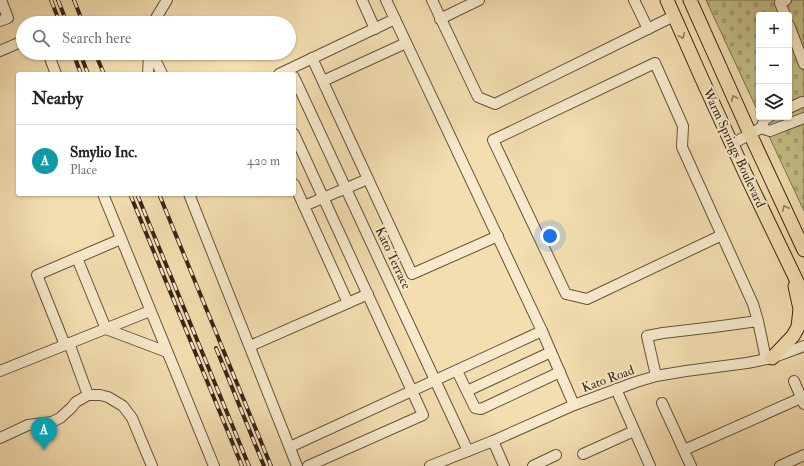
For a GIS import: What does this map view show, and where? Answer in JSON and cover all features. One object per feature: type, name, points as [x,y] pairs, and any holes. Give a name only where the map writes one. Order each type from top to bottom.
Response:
[{"type":"main road","name":"Warm Springs Boulevard","points":[[666,0],[745,174],[804,296]]},
{"type":"main road","name":"Warm Springs Boulevard","points":[[690,0],[756,131],[804,250]]},
{"type":"main road","points":[[769,359],[793,336],[798,327],[800,309],[790,265]]},
{"type":"street","points":[[0,21],[8,18],[1,0]]},
{"type":"street","points":[[157,16],[166,3],[174,0]]},
{"type":"street","points":[[362,0],[375,29]]},
{"type":"street","points":[[386,0],[498,236],[574,405]]},
{"type":"street","points":[[432,0],[478,97],[495,104],[674,16]]},
{"type":"street","points":[[440,18],[479,0]]},
{"type":"street","points":[[634,0],[648,29]]},
{"type":"street","points":[[784,12],[780,2],[786,0]]},
{"type":"street","points":[[293,72],[312,58],[395,19]]},
{"type":"street","points":[[792,33],[804,64]]},
{"type":"street","points":[[323,81],[406,43]]},
{"type":"street","points":[[0,50],[16,44]]},
{"type":"street","points":[[312,58],[412,274],[498,236]]},
{"type":"street","points":[[51,60],[55,72]]},
{"type":"street","points":[[148,72],[149,60]]},
{"type":"street","points":[[155,60],[161,72]]},
{"type":"street","points":[[722,235],[587,299],[566,294],[493,140],[655,63],[684,126],[682,147],[722,235],[753,304],[769,359]]},
{"type":"street","name":"Kato Terrace","points":[[297,91],[346,188],[468,450]]},
{"type":"street","points":[[792,107],[804,102]]},
{"type":"street","points":[[732,144],[756,131],[770,130],[804,118]]},
{"type":"street","points":[[756,131],[764,120]]},
{"type":"street","points":[[296,138],[424,415],[308,466]]},
{"type":"street","points":[[304,206],[368,179]]},
{"type":"street","points":[[296,188],[348,304]]},
{"type":"street","points":[[104,196],[214,466]]},
{"type":"street","points":[[190,196],[297,466]]},
{"type":"street","points":[[88,395],[37,275],[121,239]]},
{"type":"street","points":[[77,258],[106,329],[167,352]]},
{"type":"street","points":[[250,346],[368,294]]},
{"type":"street","points":[[0,371],[150,311]]},
{"type":"street","points":[[656,376],[647,336],[758,321]]},
{"type":"street","points":[[290,447],[542,331]]},
{"type":"street","name":"Kato Road","points":[[430,466],[574,405],[656,376],[747,364],[769,359],[804,346]]},
{"type":"street","points":[[467,391],[551,352]]},
{"type":"street","points":[[457,370],[475,408],[482,409],[560,372]]},
{"type":"street","points":[[684,450],[803,401],[794,381]]},
{"type":"street","points":[[616,389],[650,466]]},
{"type":"street","points":[[0,438],[28,426],[52,422],[60,418],[76,402],[88,395],[100,395],[108,397],[123,406],[132,418],[152,466]]},
{"type":"street","points":[[662,403],[691,466]]},
{"type":"street","points":[[583,454],[634,431]]},
{"type":"street","points":[[492,441],[504,466]]},
{"type":"street","points":[[533,466],[556,455]]},
{"type":"street","points":[[780,466],[804,455]]},
{"type":"green space","points":[[706,0],[804,0],[804,211],[761,120],[792,120],[792,12],[756,12],[756,108]]},
{"type":"railway","points":[[51,0],[57,16]]},
{"type":"railway","points":[[58,0],[64,16]]},
{"type":"railway","points":[[74,0],[80,16]]},
{"type":"railway","points":[[76,60],[80,72]]},
{"type":"railway","points":[[83,60],[87,72]]},
{"type":"railway","points":[[98,60],[103,72]]},
{"type":"railway","points":[[131,196],[242,466]]},
{"type":"railway","points":[[138,196],[249,466]]},
{"type":"railway","points":[[160,196],[271,466]]},
{"type":"railway","points":[[216,348],[264,466]]},
{"type":"place","name":"Smylio Inc.","points":[[44,450]]}]
